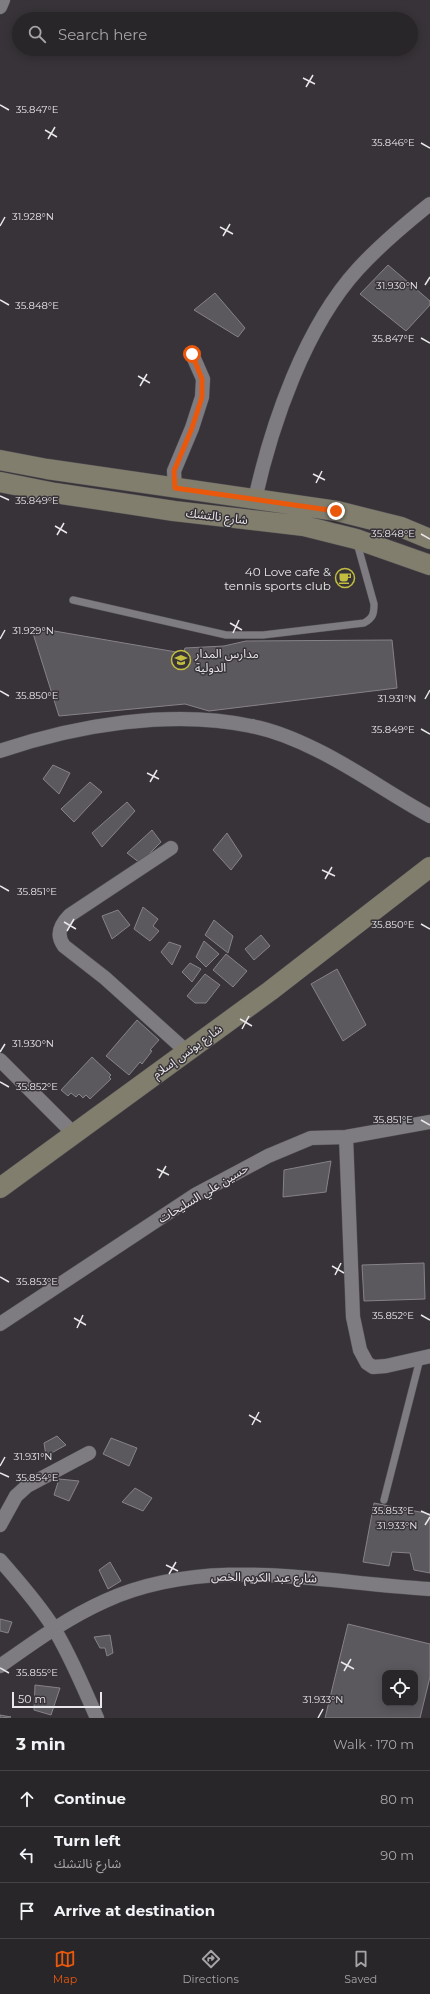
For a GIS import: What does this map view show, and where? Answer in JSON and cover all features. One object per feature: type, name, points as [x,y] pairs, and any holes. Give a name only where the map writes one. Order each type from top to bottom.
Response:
[{"type":"main road","name":"شارع نالتشك","points":[[0,460],[175,488],[336,511],[401,527],[430,539]]},
{"type":"main road","name":"شارع نالتشك","points":[[0,482],[55,494],[167,510],[304,526],[356,539],[430,565]]},
{"type":"main road","name":"شارع يونس إسلام","points":[[0,1188],[311,960],[430,867]]},
{"type":"street","points":[[0,7],[3,0]]},
{"type":"street","points":[[254,499],[265,453],[301,358],[318,326],[337,297],[358,270],[394,233],[430,204]]},
{"type":"street","points":[[175,488],[174,471],[192,428],[202,397],[202,379],[192,354]]},
{"type":"street","points":[[0,751],[31,741],[96,727],[126,723],[173,720],[219,721],[252,726],[316,750],[430,816]]},
{"type":"street","points":[[171,848],[70,915],[61,926],[59,934],[64,946],[105,978],[186,1051]]},
{"type":"street","points":[[0,1060],[74,1134]]},
{"type":"street","name":"حسين علي السليحات","points":[[0,1324],[161,1217],[221,1180],[268,1156],[311,1138],[346,1137],[430,1122]]},
{"type":"street","points":[[346,1137],[352,1310],[358,1345],[363,1358],[369,1366],[373,1367],[386,1366],[425,1357]]},
{"type":"street","points":[[0,1525],[16,1496],[27,1486],[89,1453]]},
{"type":"street","points":[[0,1560],[30,1595],[53,1628],[78,1673],[97,1718]]},
{"type":"street","name":"شارع عبد الكريم الخص","points":[[0,1666],[53,1628],[105,1601],[124,1593],[166,1581],[208,1575],[285,1575],[430,1589]]},
{"type":"lane","points":[[73,600],[226,635],[263,635],[364,623],[371,619],[374,613],[374,604],[356,539]]},
{"type":"lane","points":[[384,1500],[425,1357]]},
{"type":"building","points":[[388,265],[430,301],[430,305],[406,331],[360,294]]},
{"type":"building","points":[[215,293],[245,328],[238,337],[194,310]]},
{"type":"building","points":[[31,627],[182,653],[181,663],[185,648],[224,646],[246,641],[392,640],[397,688],[209,711],[185,704],[59,716]]},
{"type":"building","points":[[53,765],[70,773],[59,794],[43,779]]},
{"type":"building","points":[[90,782],[102,792],[74,822],[61,809]]},
{"type":"building","points":[[127,802],[135,811],[102,847],[92,833]]},
{"type":"building","points":[[152,830],[161,842],[140,863],[127,853]]},
{"type":"building","points":[[227,833],[242,856],[231,870],[213,850]]},
{"type":"building","points":[[143,907],[158,919],[153,926],[159,931],[150,941],[134,929]]},
{"type":"building","points":[[118,910],[130,925],[112,939],[102,916]]},
{"type":"building","points":[[214,920],[233,936],[228,953],[205,935]]},
{"type":"building","points":[[261,935],[270,946],[254,960],[245,949]]},
{"type":"building","points":[[204,941],[219,954],[206,967],[196,957]]},
{"type":"building","points":[[169,942],[181,946],[172,965],[161,952]]},
{"type":"building","points":[[226,954],[247,971],[233,987],[213,970]]},
{"type":"building","points":[[190,963],[201,969],[192,982],[182,972]]},
{"type":"building","points":[[337,969],[366,1025],[343,1041],[311,984]]},
{"type":"building","points":[[205,974],[220,985],[206,1003],[195,1003],[187,996]]},
{"type":"building","points":[[137,1020],[159,1040],[150,1050],[152,1051],[142,1064],[140,1062],[129,1075],[106,1056]]},
{"type":"building","points":[[92,1057],[111,1075],[109,1077],[111,1079],[90,1099],[86,1095],[83,1098],[79,1094],[76,1097],[71,1093],[68,1096],[61,1090]]},
{"type":"building","points":[[331,1161],[326,1192],[283,1197],[284,1170]]},
{"type":"building","points":[[424,1263],[425,1299],[364,1301],[362,1265]]},
{"type":"building","points":[[57,1436],[66,1445],[46,1456],[44,1443]]},
{"type":"building","points":[[111,1438],[137,1448],[129,1466],[103,1454]]},
{"type":"building","points":[[59,1479],[79,1481],[69,1501],[54,1495]]},
{"type":"building","points":[[135,1488],[152,1498],[143,1511],[122,1502]]},
{"type":"building","points":[[374,1503],[430,1514],[430,1573],[414,1570],[410,1553],[392,1552],[389,1566],[363,1562]]},
{"type":"building","points":[[110,1562],[121,1581],[108,1589],[99,1570]]},
{"type":"building","points":[[0,1619],[12,1622],[8,1633],[0,1631]]},
{"type":"building","points":[[348,1624],[430,1644],[430,1677],[420,1718],[325,1718]]},
{"type":"building","points":[[110,1635],[113,1653],[107,1656],[105,1648],[100,1648],[94,1637]]},
{"type":"building","points":[[35,1685],[60,1688],[51,1715],[34,1710]]},
{"type":"building","points":[[0,1715],[11,1717],[0,1718]]},
{"type":"place","name":"40 Love cafe & tennis sports club","points":[[345,578]]},
{"type":"place","name":"مدارس المدار الدولية","points":[[181,660]]},
{"type":"route","points":[[192,354],[200,369],[202,379],[202,397],[192,428],[174,471],[175,488],[336,511]]}]
